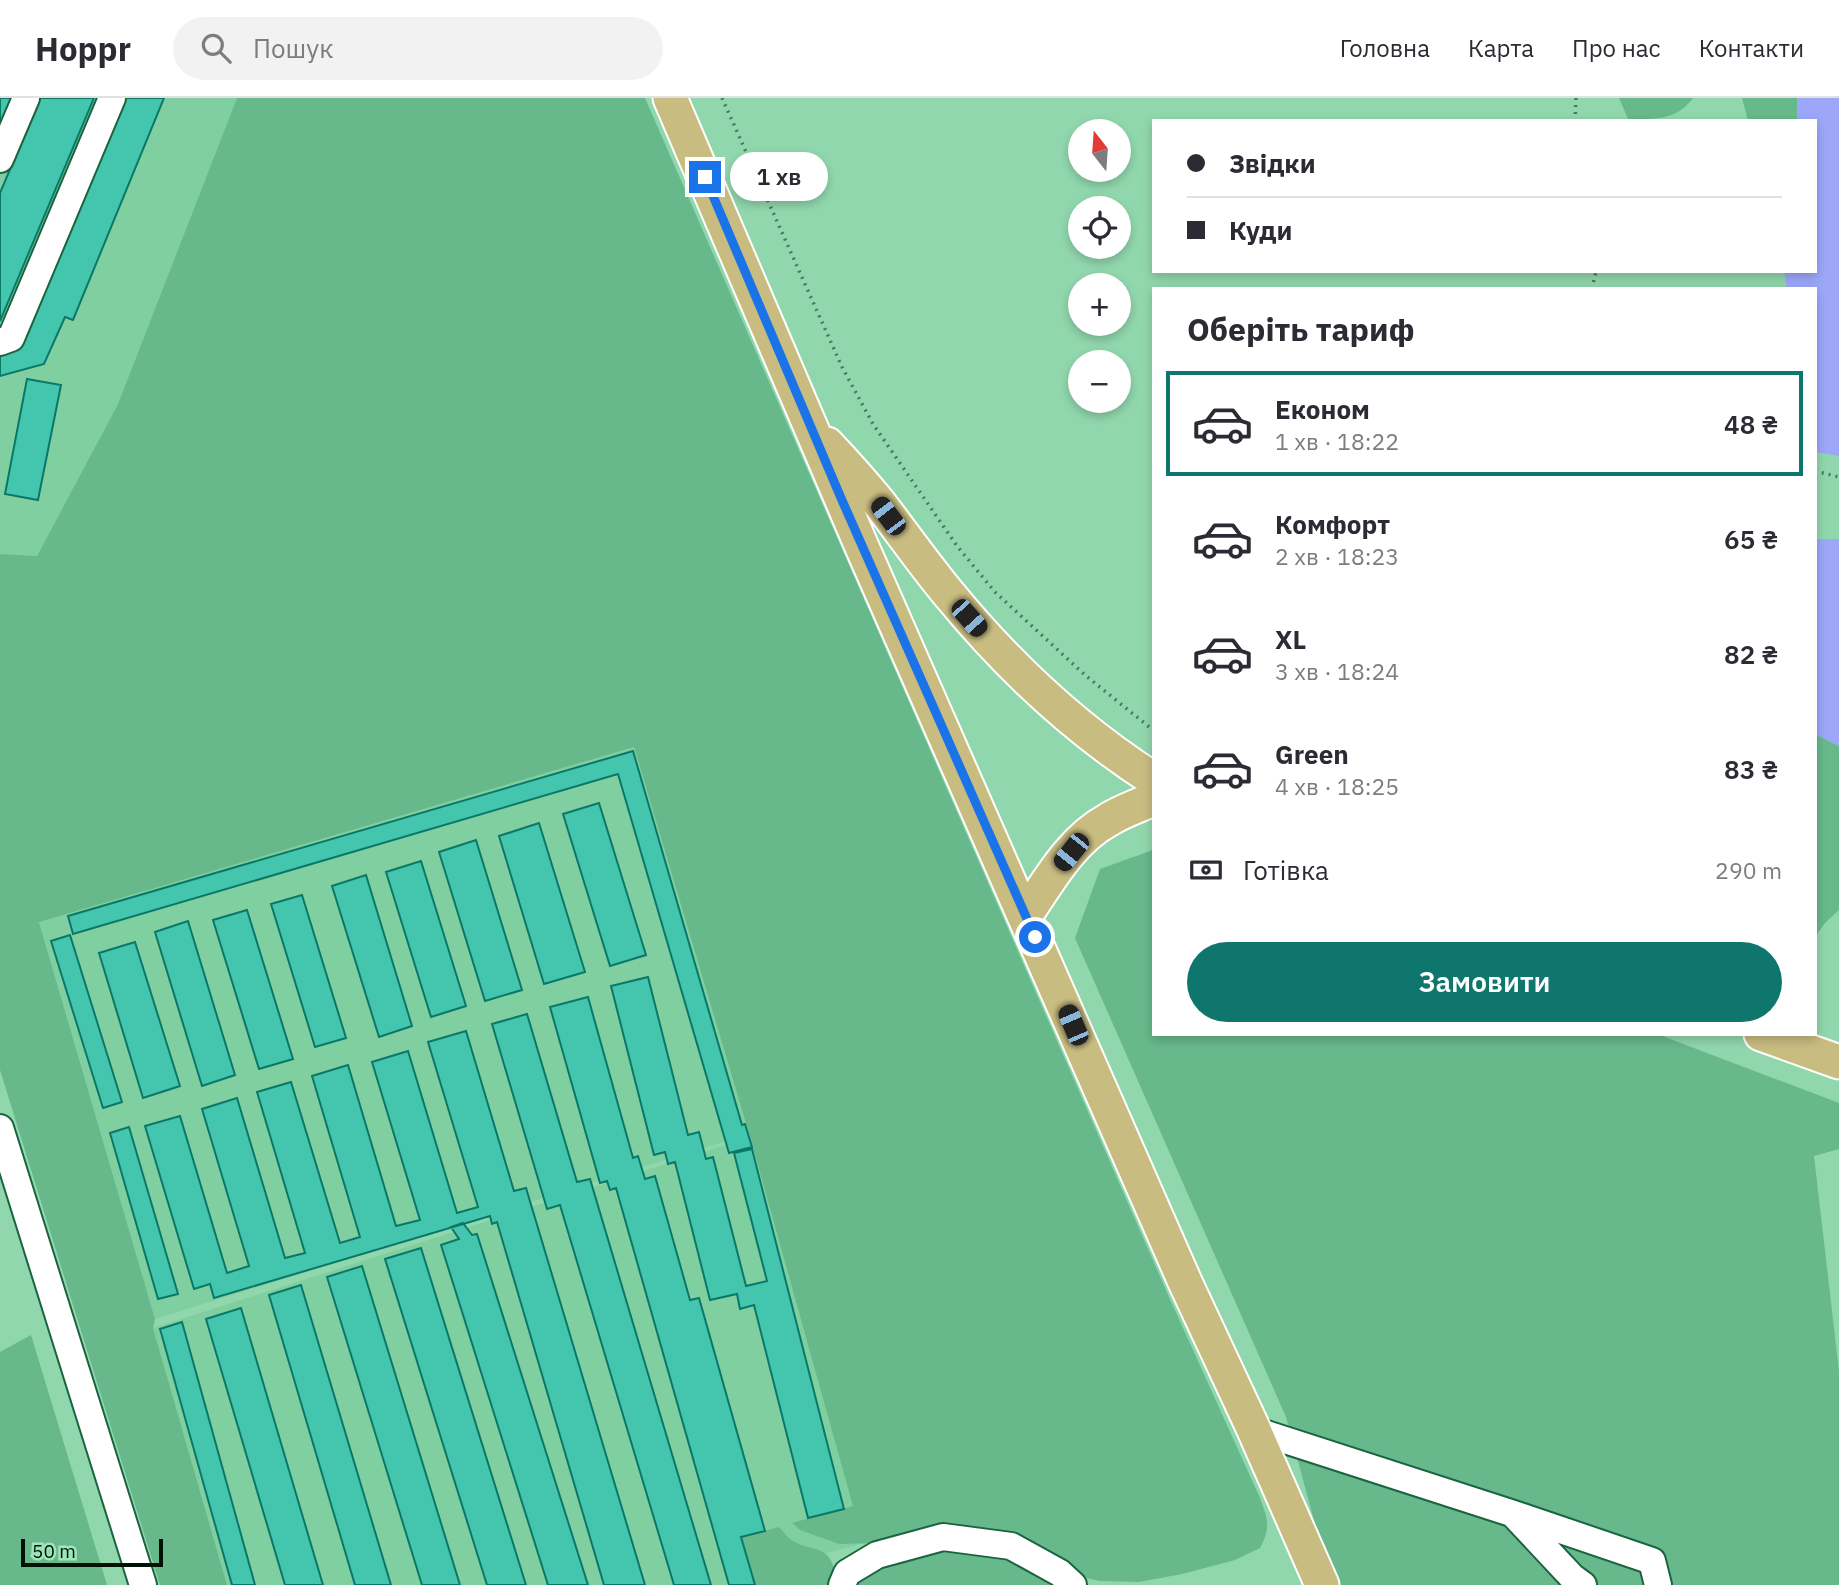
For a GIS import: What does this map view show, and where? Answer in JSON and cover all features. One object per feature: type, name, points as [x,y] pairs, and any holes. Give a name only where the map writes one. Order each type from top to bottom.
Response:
[{"type":"main road","points":[[670,98],[809,424],[1185,1282],[1322,1585]]},
{"type":"main road","points":[[809,424],[856,476],[947,592],[1009,662],[1080,727],[1152,778]]},
{"type":"main road","points":[[1025,915],[1054,872],[1086,836],[1106,820],[1152,799]]},
{"type":"main road","points":[[1767,1036],[1839,1062]]},
{"type":"street","points":[[0,159],[26,98]]},
{"type":"street","points":[[0,342],[12,338],[112,98]]},
{"type":"street","points":[[0,1128],[144,1585]]},
{"type":"street","points":[[1254,1430],[1652,1561],[1658,1585]]},
{"type":"street","points":[[1511,1513],[1572,1577],[1583,1585]]},
{"type":"street","points":[[842,1585],[847,1573],[877,1555],[943,1537],[1011,1546],[1060,1573],[1073,1585]]},
{"type":"path","points":[[722,98],[842,367],[873,424],[957,546],[995,593],[1085,675],[1152,729]]},
{"type":"path","points":[[1574,119],[1576,98]]},
{"type":"path","points":[[1817,472],[1839,477]]},
{"type":"shaded area","points":[[0,98],[237,98],[118,404],[37,556],[0,554]]},
{"type":"shaded area","points":[[237,98],[645,98],[1169,1297],[1260,1498],[1267,1523],[1260,1548],[1235,1560],[1182,1574],[1139,1582],[1099,1581],[1083,1577],[1019,1545],[839,1544],[800,1530],[792,1523],[853,1506],[750,1137],[634,747],[39,922],[155,1319],[153,1328],[227,1585],[160,1585],[0,1070],[0,554],[37,556],[118,404]]},
{"type":"shaded area","points":[[1619,98],[1693,98],[1672,115],[1628,119]]},
{"type":"shaded area","points":[[1742,98],[1797,98],[1797,119],[1747,119]]},
{"type":"shaded area","points":[[1817,735],[1839,746],[1839,910],[1817,934]]},
{"type":"shaded area","points":[[634,746],[749,1134],[155,1319],[39,921]]},
{"type":"shaded area","points":[[1152,850],[1152,1036],[1662,1036],[1839,1103],[1839,1149],[1814,1156],[1839,1371],[1839,1585],[1336,1585],[1319,1539],[1286,1417],[1075,938],[1100,869]]},
{"type":"shaded area","points":[[750,1137],[864,1543],[755,1573],[758,1585],[227,1585],[153,1328]]},
{"type":"shaded area","points":[[31,1335],[107,1585],[0,1585],[0,1352]]},
{"type":"shaded area","points":[[779,1527],[793,1541],[821,1551],[829,1557],[834,1571],[834,1585],[755,1585],[741,1537]]},
{"type":"shaded area","points":[[964,1548],[1005,1551],[1061,1585],[850,1585],[867,1567]]},
{"type":"water","points":[[1797,98],[1839,98],[1839,456],[1817,452],[1817,287],[1787,287],[1784,273],[1817,273],[1817,119],[1797,119]]},
{"type":"water","points":[[1817,539],[1839,539],[1839,746],[1817,735]]},
{"type":"building","points":[[0,98],[15,98],[0,133]]},
{"type":"building","points":[[40,98],[94,98],[0,321],[0,193]]},
{"type":"building","points":[[124,98],[164,98],[73,320],[65,317],[44,364],[0,376],[0,348]]},
{"type":"building","points":[[27,379],[61,385],[38,500],[5,494]]},
{"type":"building","points":[[633,751],[742,1125],[745,1124],[752,1147],[729,1153],[618,774],[73,934],[68,916]]},
{"type":"building","points":[[599,803],[646,955],[610,966],[563,814]]},
{"type":"building","points":[[539,823],[585,972],[544,984],[499,836]]},
{"type":"building","points":[[476,840],[522,990],[485,1001],[439,852]]},
{"type":"building","points":[[421,861],[466,1006],[431,1017],[386,872]]},
{"type":"building","points":[[366,875],[412,1026],[379,1037],[332,886]]},
{"type":"building","points":[[302,895],[346,1038],[315,1047],[271,904]]},
{"type":"building","points":[[247,910],[293,1059],[259,1069],[213,920]]},
{"type":"building","points":[[188,921],[235,1075],[202,1086],[155,932]]},
{"type":"building","points":[[70,935],[122,1102],[103,1108],[51,941]]},
{"type":"building","points":[[135,942],[180,1086],[143,1098],[99,953]]},
{"type":"building","points":[[648,977],[688,1135],[699,1132],[706,1159],[713,1157],[746,1286],[767,1281],[734,1153],[752,1149],[844,1509],[808,1518],[754,1305],[740,1309],[737,1294],[710,1300],[675,1162],[668,1164],[665,1152],[654,1155],[611,986]]},
{"type":"building","points":[[588,997],[633,1158],[638,1156],[645,1179],[655,1176],[690,1300],[699,1298],[765,1531],[741,1537],[755,1585],[729,1585],[616,1188],[610,1190],[607,1181],[600,1183],[550,1007]]},
{"type":"building","points":[[527,1014],[577,1182],[590,1179],[711,1585],[674,1585],[560,1205],[547,1209],[492,1024]]},
{"type":"building","points":[[466,1031],[514,1191],[526,1188],[645,1585],[604,1585],[497,1222],[492,1224],[490,1216],[214,1298],[210,1284],[194,1289],[145,1126],[180,1116],[227,1273],[249,1266],[202,1109],[237,1098],[285,1258],[305,1253],[257,1092],[291,1082],[340,1243],[360,1237],[312,1076],[348,1065],[396,1226],[420,1220],[372,1062],[408,1051],[457,1213],[478,1207],[428,1042]]},
{"type":"building","points":[[129,1127],[178,1294],[158,1299],[110,1133]]},
{"type":"building","points":[[463,1223],[472,1235],[477,1234],[588,1585],[548,1585],[441,1245],[459,1239],[451,1227]]},
{"type":"building","points":[[421,1248],[526,1585],[487,1585],[385,1259]]},
{"type":"building","points":[[362,1266],[460,1585],[422,1585],[327,1277]]},
{"type":"building","points":[[301,1285],[391,1585],[355,1585],[269,1295]]},
{"type":"building","points":[[241,1308],[323,1585],[285,1585],[206,1319]]},
{"type":"building","points":[[182,1322],[255,1585],[232,1585],[160,1329]]},
{"type":"route","points":[[705,177],[841,498],[1035,937]]}]
